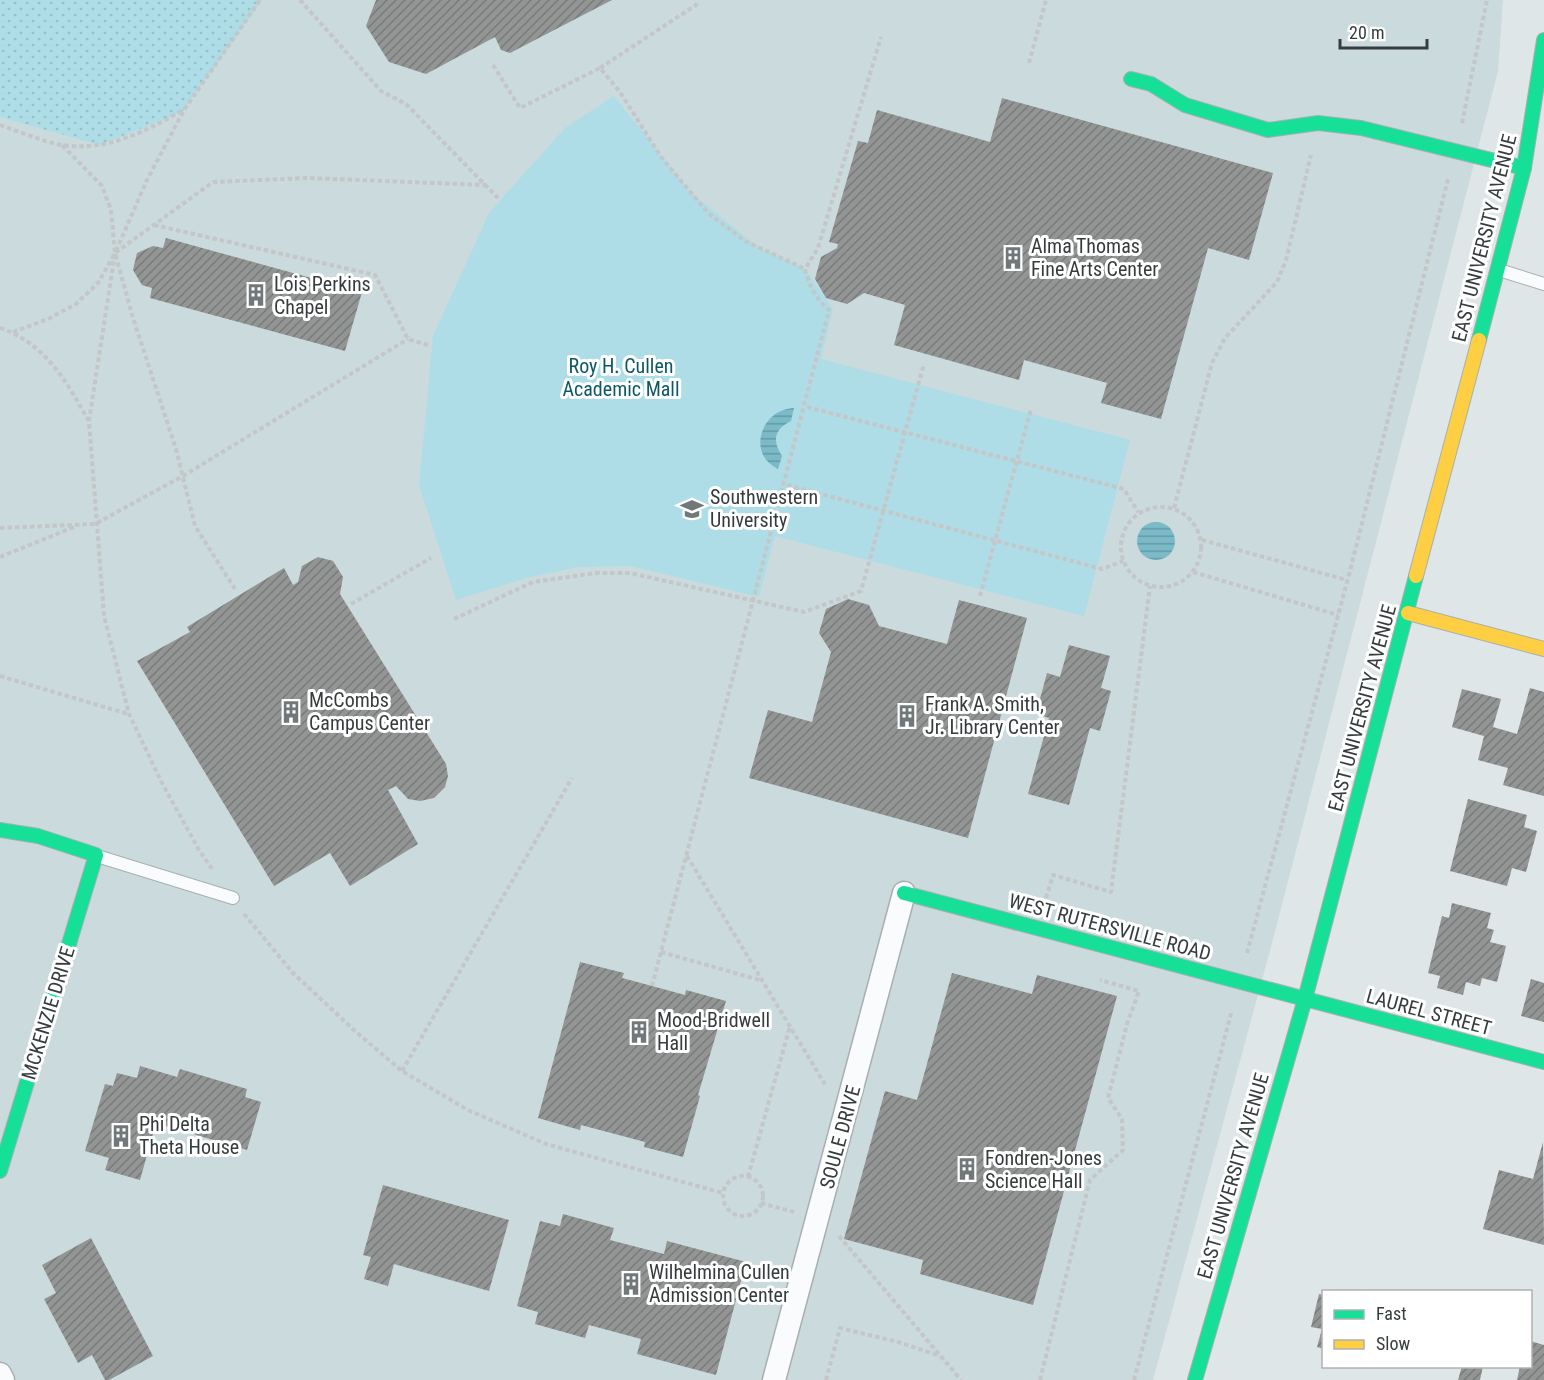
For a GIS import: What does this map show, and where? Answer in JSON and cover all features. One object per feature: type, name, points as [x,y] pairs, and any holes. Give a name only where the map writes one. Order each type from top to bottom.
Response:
[{"type":"street","name":"EAST UNIVERSITY AVENUE","points":[[1195,1380],[1305,999],[1498,270],[1524,168],[1544,40]]},
{"type":"street","points":[[1131,79],[1151,84],[1185,105],[1268,130],[1318,123],[1361,128],[1524,168]]},
{"type":"street","points":[[1408,613],[1544,649]]},
{"type":"street","points":[[0,830],[38,836],[96,855]]},
{"type":"street","name":"MCKENZIE DRIVE","points":[[0,1171],[96,855]]},
{"type":"street","name":"WEST RUTERSVILLE ROAD","points":[[904,893],[1305,999]]},
{"type":"street","name":"SOULE DRIVE","points":[[774,1380],[904,893]]},
{"type":"street","name":"LAUREL STREET","points":[[1305,999],[1544,1062]]},
{"type":"street","points":[[0,1374],[3,1380]]},
{"type":"lane","points":[[1498,270],[1544,284]]},
{"type":"lane","points":[[96,855],[233,898]]},
{"type":"path","points":[[13,332],[48,319],[76,304],[98,283],[115,253],[147,180],[183,110],[260,0]]},
{"type":"path","points":[[300,0],[381,91],[406,104],[498,198]]},
{"type":"path","points":[[493,65],[520,108],[600,68],[696,5],[698,0]]},
{"type":"path","points":[[1029,63],[1046,0]]},
{"type":"path","points":[[1193,572],[1338,615],[1455,152],[1487,0]]},
{"type":"path","points":[[652,986],[829,310],[821,304],[807,279],[805,269],[818,248],[881,37]]},
{"type":"path","points":[[600,68],[620,92],[661,156],[708,213],[745,241],[805,269]]},
{"type":"path","points":[[0,125],[62,145],[100,145],[137,136],[183,110]]},
{"type":"path","points":[[1174,508],[1212,363],[1225,338],[1277,282],[1287,260],[1318,123]]},
{"type":"path","points":[[62,145],[102,186],[111,210],[115,253],[183,476],[195,526],[236,589]]},
{"type":"path","points":[[486,185],[308,178],[213,182],[115,253],[89,421],[95,524],[104,616],[129,714],[199,850],[233,898],[293,973],[402,1071],[468,1110],[546,1144],[723,1193]]},
{"type":"path","points":[[154,225],[375,275],[408,339],[430,346]]},
{"type":"path","points":[[0,328],[13,332],[44,354],[66,381],[89,421]]},
{"type":"path","points":[[0,528],[95,524],[183,476],[408,339]]},
{"type":"path","points":[[454,619],[533,582],[596,573],[630,573],[804,612],[861,591],[924,364]]},
{"type":"path","points":[[807,407],[1124,489],[1138,512]]},
{"type":"path","points":[[980,596],[1031,409]]},
{"type":"path","points":[[787,485],[1102,569],[1123,561]]},
{"type":"path","points":[[1152,507],[1174,508],[1190,517],[1202,540],[1202,552],[1193,572],[1180,583],[1166,587],[1150,586],[1134,577],[1123,561],[1120,546],[1126,526],[1138,512],[1152,507]]},
{"type":"path","points":[[0,557],[80,525]]},
{"type":"path","points":[[1202,540],[1347,580]]},
{"type":"path","points":[[351,604],[431,558]]},
{"type":"path","points":[[0,676],[129,714]]},
{"type":"path","points":[[402,1071],[572,778]]},
{"type":"path","points":[[686,855],[845,1117]]},
{"type":"path","points":[[661,952],[763,981]]},
{"type":"path","points":[[748,1177],[790,1026]]},
{"type":"path","points":[[748,1177],[761,1187],[761,1203],[752,1214],[738,1215],[726,1207],[723,1193],[732,1179],[748,1177]]},
{"type":"path","points":[[761,1203],[818,1219],[832,1228],[961,1380]]},
{"type":"path","points":[[826,1380],[840,1328],[898,1342],[941,1356]]},
{"type":"shaded area","name":"Southwestern University","points":[[0,0],[1503,0],[1498,71],[1271,947],[1153,1380],[0,1380]]},
{"type":"shaded area","points":[[794,408],[791,421],[781,428],[776,436],[782,456],[778,469],[768,462],[762,453],[760,443],[762,433],[773,416],[783,410]]},
{"type":"shaded area","points":[[1156,522],[1169,528],[1175,541],[1169,554],[1156,560],[1143,554],[1137,541],[1143,528]]},
{"type":"green space","points":[[0,0],[262,0],[182,112],[100,145],[0,117]]},
{"type":"green space","name":"Roy H. Cullen Academic Mall","points":[[614,96],[689,191],[758,247],[805,269],[833,309],[821,359],[1130,440],[1084,616],[775,536],[759,597],[631,566],[578,567],[526,578],[456,600],[419,485],[433,336],[489,213],[565,128]]},
{"type":"building","points":[[376,0],[612,0],[510,53],[501,50],[495,37],[426,74],[389,62],[366,26]]},
{"type":"building","name":"Alma Thomas Fine Arts Center","points":[[1002,98],[1273,173],[1249,260],[1208,248],[1161,419],[1101,403],[1107,383],[1024,360],[1019,380],[894,345],[905,305],[864,293],[847,304],[826,298],[815,279],[821,257],[837,248],[838,244],[829,242],[858,141],[868,143],[877,110],[990,142]]},
{"type":"building","name":"Lois Perkins Chapel","points":[[166,238],[362,292],[345,351],[150,298],[152,288],[142,285],[133,270],[137,253],[153,246],[163,248]]},
{"type":"building","name":"McCombs Campus Center","points":[[318,557],[333,561],[343,577],[340,594],[446,764],[448,776],[445,787],[434,798],[420,801],[408,799],[396,786],[388,790],[418,844],[350,886],[330,853],[274,886],[137,661],[190,632],[187,627],[284,568],[293,585],[298,582],[302,566]]},
{"type":"building","name":"Frank A. Smith, Jr. Library Center","points":[[848,599],[869,605],[879,626],[947,644],[959,600],[1027,618],[968,838],[749,778],[768,710],[812,722],[831,652],[819,633],[826,609]]},
{"type":"building","points":[[1069,645],[1110,656],[1101,688],[1111,691],[1100,731],[1090,728],[1069,805],[1028,794],[1049,718],[1036,714],[1047,673],[1060,677]]},
{"type":"building","points":[[1530,688],[1544,692],[1544,796],[1503,785],[1508,768],[1478,760],[1484,736],[1452,727],[1462,689],[1501,699],[1493,727],[1517,734]]},
{"type":"building","points":[[1468,799],[1527,815],[1524,827],[1537,831],[1526,872],[1512,868],[1507,886],[1450,871]]},
{"type":"building","points":[[1452,903],[1491,913],[1487,928],[1494,930],[1490,942],[1506,946],[1497,982],[1482,978],[1480,986],[1466,982],[1463,995],[1437,988],[1440,976],[1428,973],[1442,916],[1449,918]]},
{"type":"building","name":"Mood-Bridwell Hall","points":[[580,962],[624,973],[622,978],[685,995],[686,990],[726,1001],[698,1095],[700,1096],[683,1157],[644,1147],[645,1142],[581,1125],[580,1130],[538,1118]]},
{"type":"building","name":"Fondren-Jones Science Hall","points":[[952,973],[1032,994],[1037,975],[1117,996],[1033,1305],[920,1274],[923,1260],[844,1239],[885,1091],[917,1100]]},
{"type":"building","points":[[1531,979],[1544,983],[1544,1022],[1521,1016]]},
{"type":"building","name":"Phi Delta Theta House","points":[[140,1066],[177,1077],[180,1069],[247,1089],[245,1097],[261,1102],[247,1150],[156,1123],[140,1180],[105,1170],[109,1158],[85,1151],[105,1084],[113,1086],[117,1073],[137,1078]]},
{"type":"building","points":[[1543,1142],[1544,1245],[1483,1229],[1499,1170],[1533,1179]]},
{"type":"building","points":[[383,1185],[509,1220],[489,1291],[394,1264],[388,1286],[364,1279],[371,1257],[363,1255]]},
{"type":"building","name":"Wilhelmina Cullen Admission Center","points":[[563,1214],[614,1228],[610,1240],[664,1254],[667,1241],[746,1262],[716,1375],[637,1354],[641,1339],[589,1325],[585,1338],[535,1324],[538,1312],[517,1306],[540,1221],[560,1226]]},
{"type":"building","points":[[91,1238],[153,1356],[109,1380],[105,1380],[92,1355],[78,1363],[44,1299],[56,1293],[42,1265]]},
{"type":"building","points":[[1319,1294],[1322,1295],[1322,1329],[1311,1327]]},
{"type":"building","points":[[1322,1329],[1322,1348],[1317,1347]]},
{"type":"building","points":[[1532,1342],[1544,1345],[1544,1380],[1517,1380],[1520,1368],[1532,1368]]},
{"type":"building","points":[[1461,1368],[1483,1368],[1480,1380],[1458,1380]]},
{"type":"traffic: fast","points":[[1479,340],[1524,168],[1544,40]]},
{"type":"traffic: fast","points":[[1131,79],[1151,84],[1185,105],[1268,130],[1318,123],[1361,128],[1524,168]]},
{"type":"traffic: fast","points":[[1195,1380],[1305,999],[1416,576]]},
{"type":"traffic: fast","points":[[0,830],[38,836],[96,855],[0,1171]]},
{"type":"traffic: fast","points":[[904,893],[1544,1062]]},
{"type":"traffic: slow","points":[[1416,576],[1479,340]]},
{"type":"traffic: slow","points":[[1408,613],[1544,649]]},
{"type":"place","name":"Alma Thomas Fine Arts Center","points":[[1013,258]]},
{"type":"place","name":"Lois Perkins Chapel","points":[[256,295]]},
{"type":"place","name":"Southwestern University","points":[[692,509]]},
{"type":"place","name":"McCombs Campus Center","points":[[291,712]]},
{"type":"place","name":"Frank A. Smith, Jr. Library Center","points":[[907,716]]},
{"type":"place","name":"Mood-Bridwell Hall","points":[[639,1032]]},
{"type":"place","name":"Phi Delta Theta House","points":[[121,1136]]},
{"type":"place","name":"Fondren-Jones Science Hall","points":[[967,1169]]},
{"type":"place","name":"Wilhelmina Cullen Admission Center","points":[[631,1284]]}]
